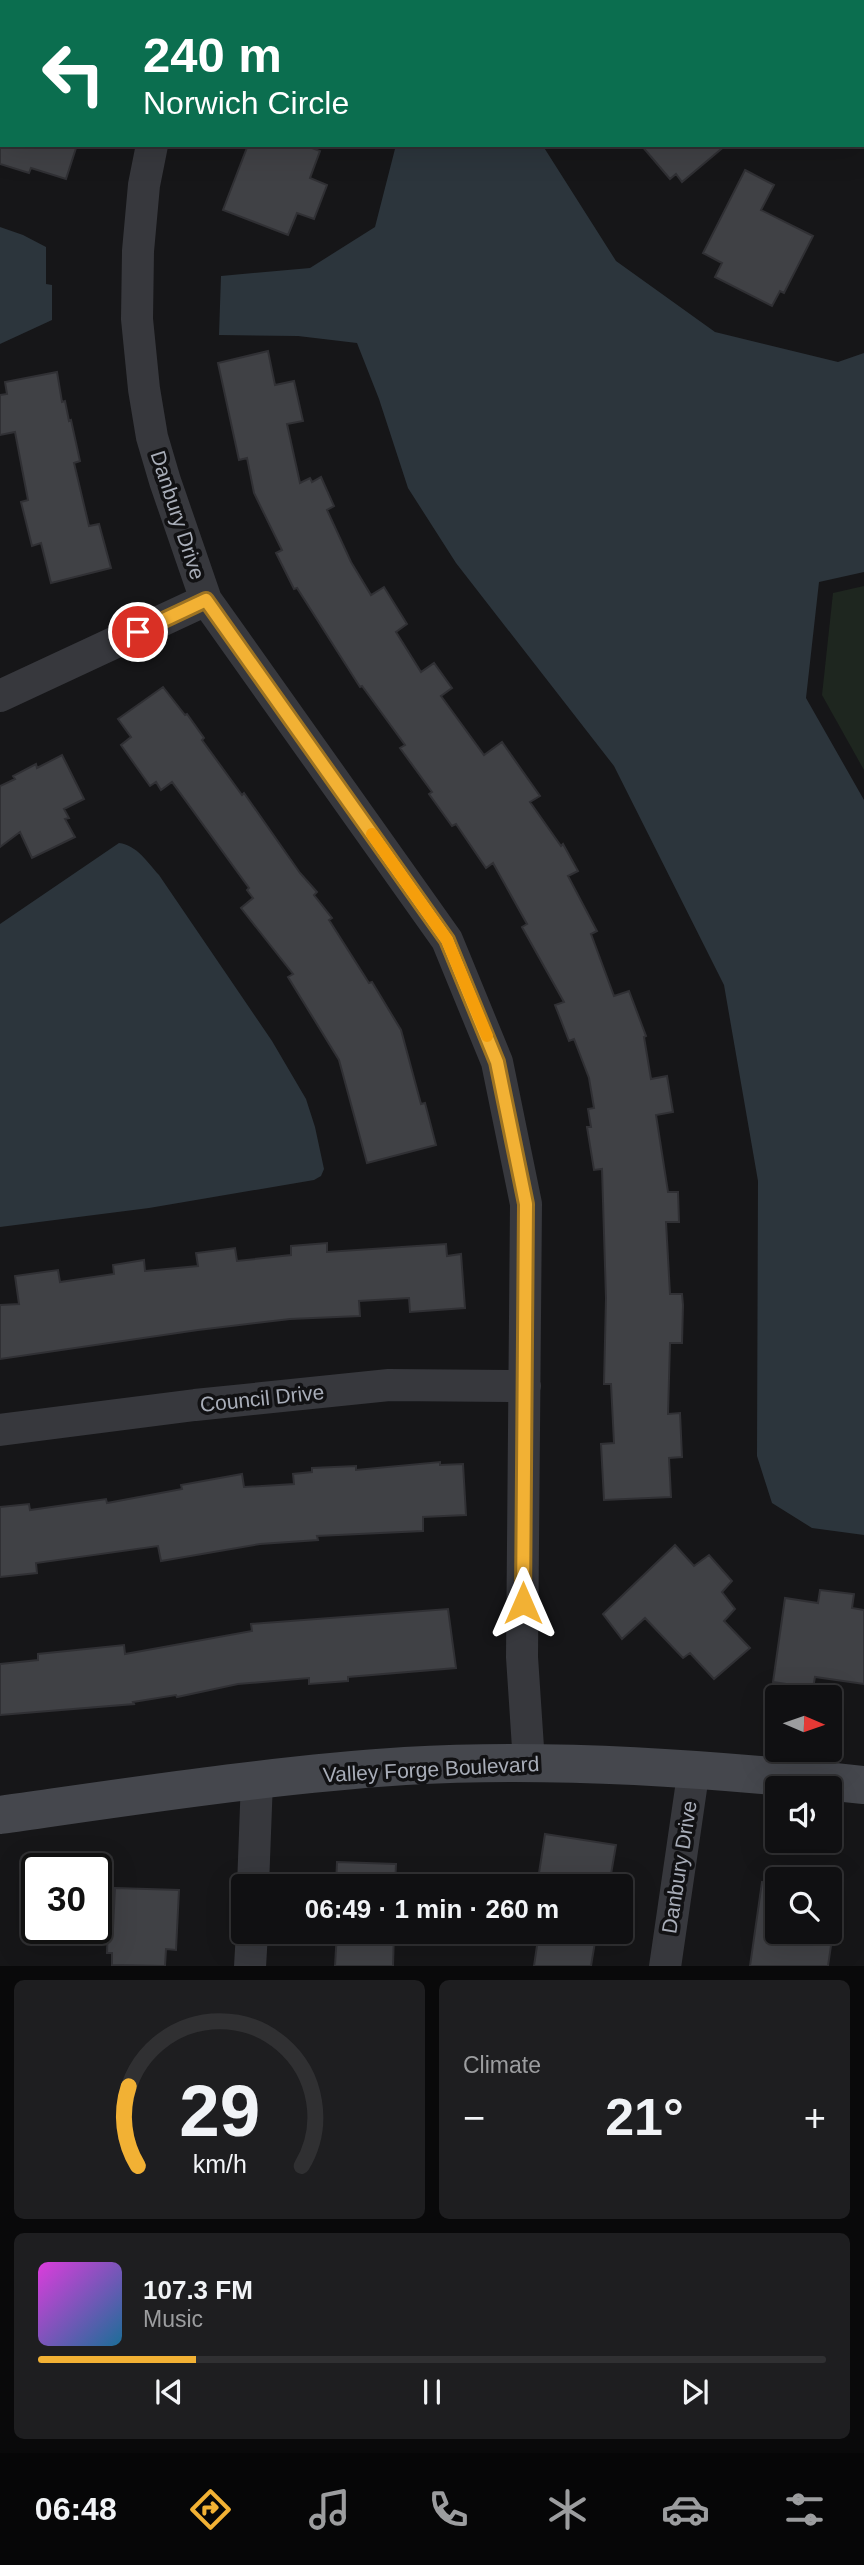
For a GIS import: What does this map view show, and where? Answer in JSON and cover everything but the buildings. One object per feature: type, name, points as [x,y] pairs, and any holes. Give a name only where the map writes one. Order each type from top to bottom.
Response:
[{"type":"street","name":"Danbury Drive","points":[[152,147],[144,185],[138,251],[138,319],[144,389],[152,437],[164,481],[206,600],[447,940],[497,1062],[526,1204],[522,1657],[529,1763]]},
{"type":"street","points":[[0,696],[206,600]]},
{"type":"street","name":"Council Drive","points":[[0,1430],[195,1405],[389,1385],[525,1386]]},
{"type":"street","name":"Valley Forge Boulevard","points":[[0,1815],[257,1780],[405,1766],[529,1763],[694,1768],[864,1785]]},
{"type":"street","name":"Danbury Drive","points":[[664,1966],[694,1768]]},
{"type":"street","points":[[253,1874],[257,1780]]},
{"type":"street","points":[[250,1966],[251,1944]]},
{"type":"shaded area","points":[[395,147],[544,147],[616,261],[715,332],[838,362],[864,353],[864,572],[819,582],[806,698],[864,800],[864,1535],[812,1528],[772,1503],[757,1456],[758,1181],[724,985],[614,766],[456,563],[408,488],[379,399],[357,343],[298,336],[219,335],[221,276],[310,268],[375,227]]},
{"type":"shaded area","points":[[0,227],[46,247],[46,284],[52,285],[52,320],[0,344]]},
{"type":"shaded area","points":[[864,586],[864,770],[822,695],[833,593]]},
{"type":"shaded area","points":[[119,843],[137,851],[159,875],[272,1041],[306,1099],[324,1169],[321,1176],[314,1180],[149,1208],[0,1227],[0,924]]},
{"type":"slow traffic","points":[[372,834],[447,940],[487,1036]]},
{"type":"route","points":[[138,632],[206,600],[447,940],[497,1062],[526,1204],[523,1603]]}]
